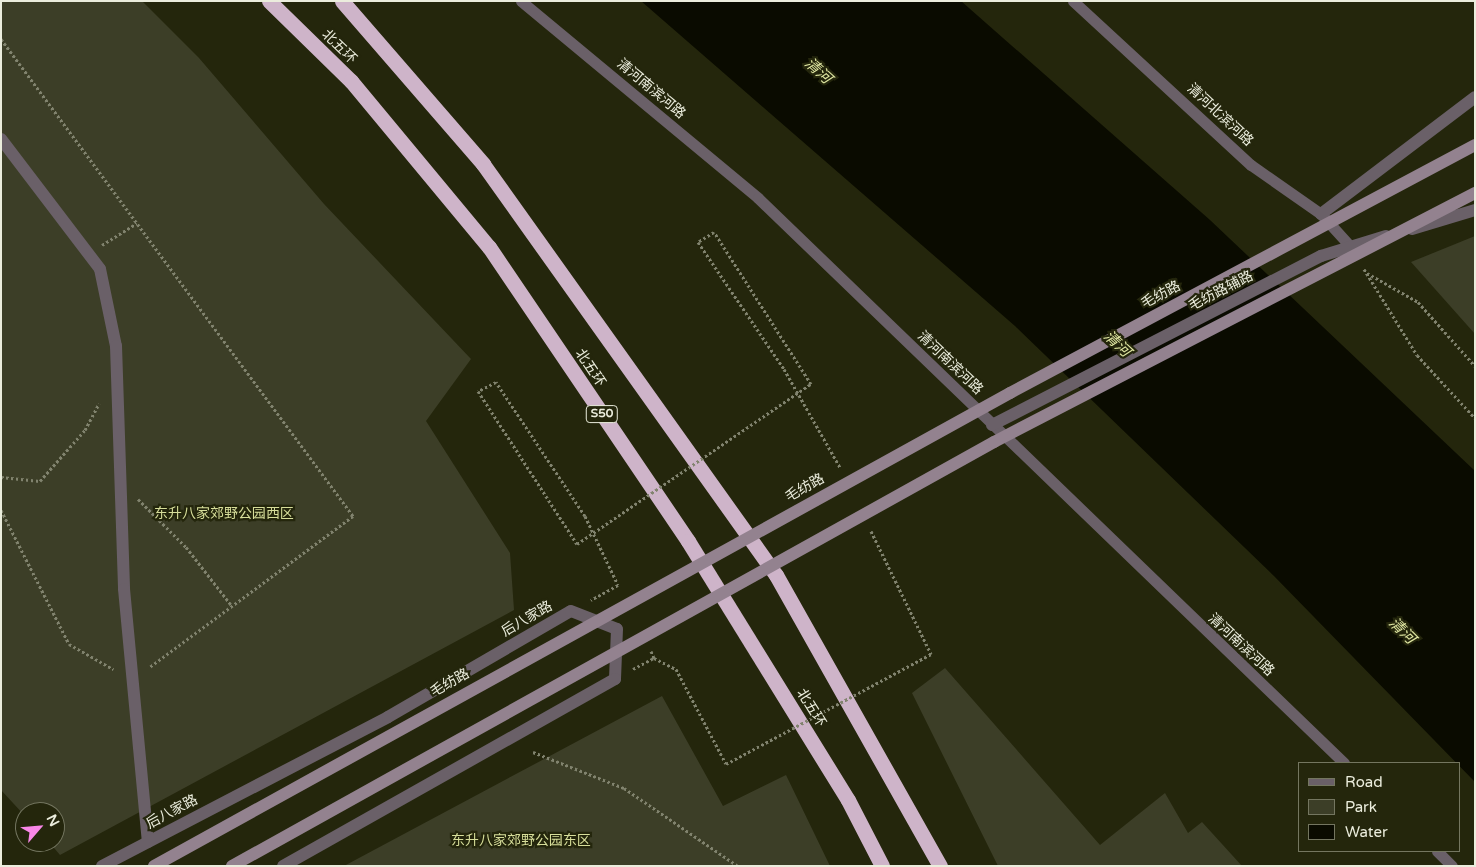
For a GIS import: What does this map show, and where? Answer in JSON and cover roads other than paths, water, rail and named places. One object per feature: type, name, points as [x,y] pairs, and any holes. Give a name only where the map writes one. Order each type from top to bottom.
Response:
[{"type":"highway","name":"北五环","points":[[269,1],[351,81],[489,247],[688,541],[848,800],[882,866]]},
{"type":"highway","points":[[342,1],[483,164],[776,575],[940,866]]},
{"type":"main road","name":"毛纺路","points":[[154,866],[889,459],[1475,145]]},
{"type":"main road","points":[[232,866],[994,442],[1475,193]]},
{"type":"street","points":[[1321,214],[1475,97]]},
{"type":"street","points":[[1,139],[100,269],[116,346],[120,480],[133,680],[148,842]]},
{"type":"street","name":"毛纺路辅路","points":[[992,425],[1023,411],[1321,256],[1475,210]]},
{"type":"street","name":"后八家路","points":[[102,866],[388,716],[571,611],[617,630],[615,679],[283,866]]},
{"type":"lane","name":"清河南滨河路","points":[[521,1],[758,198],[1343,762]]},
{"type":"lane","name":"清河北滨河路","points":[[1073,1],[1251,165],[1321,214],[1350,246]]},
{"type":"lane","points":[[1437,852],[1452,866]]},
{"type":"water","name":"清河","points":[[641,1],[961,1],[1210,220],[1475,471],[1475,782],[1461,768],[1461,762],[1455,762],[1274,576],[1015,326]]},
{"type":"park label","name":"东升八家郊野公园西区","points":[[224,514]]},
{"type":"park label","name":"东升八家郊野公园东区","points":[[521,841]]}]
